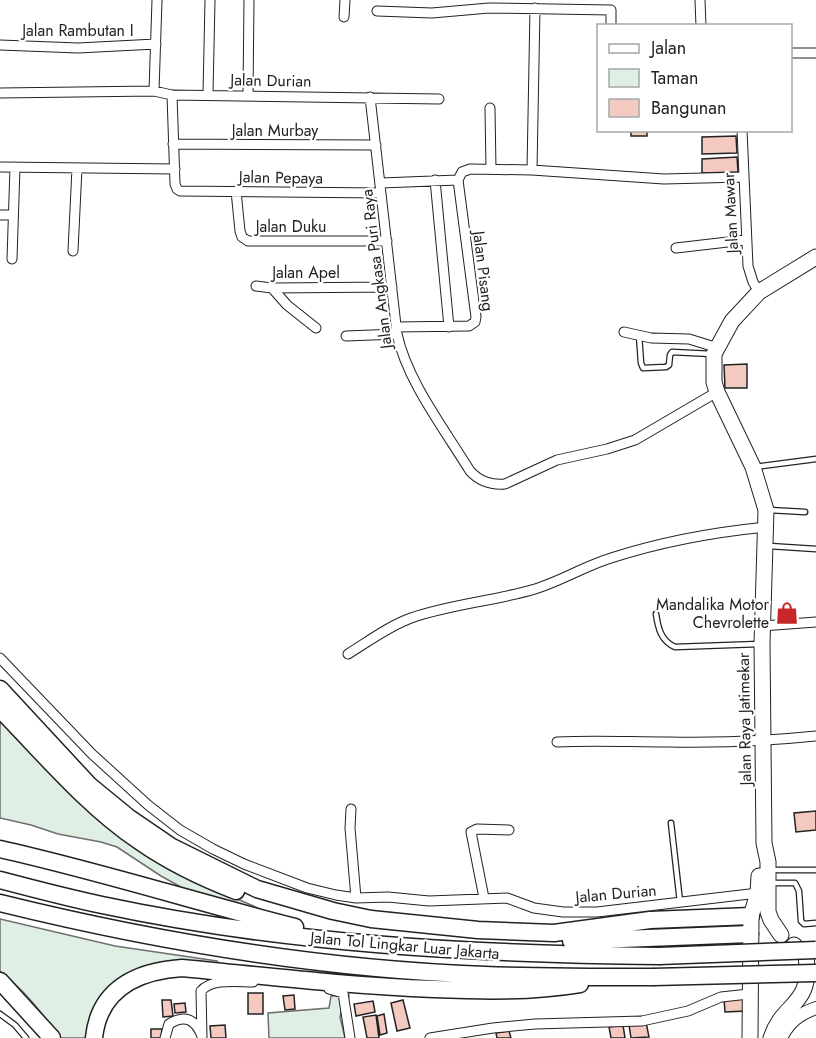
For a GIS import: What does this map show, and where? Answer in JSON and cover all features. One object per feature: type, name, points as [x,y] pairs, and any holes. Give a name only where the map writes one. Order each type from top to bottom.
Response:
[{"type":"highway","points":[[0,689],[89,785],[128,817],[172,847],[257,890],[371,919],[489,930],[554,933],[650,920],[751,916]]},
{"type":"highway","points":[[0,709],[103,813],[139,841],[187,870],[220,885],[252,898],[295,911],[340,922],[438,935],[561,941],[750,934]]},
{"type":"highway","points":[[0,849],[108,875],[202,903],[361,944]]},
{"type":"highway","name":"Jalan Tol Lingkar Luar Jakarta","points":[[0,880],[102,905],[246,930],[361,944],[499,953],[813,958]]},
{"type":"highway","name":"Jalan Tol Lingkar Luar Jakarta","points":[[0,903],[95,926],[265,954],[375,967],[484,975],[620,977],[816,973]]},
{"type":"highway","points":[[94,1038],[98,1019],[119,989],[137,976],[165,969],[182,968],[385,987],[499,992],[551,989],[620,977]]},
{"type":"highway","points":[[0,981],[52,1038]]},
{"type":"main road","points":[[714,351],[732,321],[759,292],[816,257]]},
{"type":"main road","name":"Jalan Raya Jatimekar","points":[[714,351],[714,382],[717,392],[753,467],[766,510],[762,627],[764,843],[760,859],[763,883]]},
{"type":"main road","points":[[750,1038],[751,916],[763,883]]},
{"type":"main road","points":[[763,883],[768,912],[781,935]]},
{"type":"main road","points":[[751,916],[813,958],[808,971],[806,987],[775,1027],[771,1038]]},
{"type":"street","points":[[154,91],[157,0]]},
{"type":"street","points":[[208,94],[210,0]]},
{"type":"street","points":[[249,0],[249,95]]},
{"type":"street","points":[[344,17],[345,0]]},
{"type":"street","points":[[700,0],[700,24]]},
{"type":"street","points":[[377,11],[432,14],[489,8],[611,5],[611,24]]},
{"type":"street","points":[[532,170],[535,8]]},
{"type":"street","name":"Jalan Rambutan I","points":[[0,45],[78,48],[156,44]]},
{"type":"street","points":[[792,53],[816,53]]},
{"type":"street","name":"Jalan Durian","points":[[0,93],[154,91],[172,95],[439,99]]},
{"type":"street","points":[[0,167],[175,170],[172,95]]},
{"type":"street","name":"Jalan Angkasa Puri Raya","points":[[370,97],[396,330],[401,355],[411,376],[477,479],[496,485],[515,480],[556,460],[636,440],[717,392]]},
{"type":"street","points":[[490,108],[491,170]]},
{"type":"street","name":"Jalan Mawar","points":[[742,132],[745,240],[748,266],[759,292]]},
{"type":"street","name":"Jalan Murbay","points":[[173,144],[376,145]]},
{"type":"street","points":[[12,259],[15,167]]},
{"type":"street","points":[[73,251],[77,168]]},
{"type":"street","points":[[381,183],[458,180],[462,172],[470,169],[532,170],[664,179],[743,177]]},
{"type":"street","name":"Jalan Pepaya","points":[[175,170],[175,184],[180,191],[381,194]]},
{"type":"street","points":[[435,180],[449,327]]},
{"type":"street","name":"Jalan Pisang","points":[[346,336],[396,330],[469,326],[475,322],[458,180]]},
{"type":"street","name":"Jalan Duku","points":[[236,191],[240,231],[242,237],[248,241],[387,241]]},
{"type":"street","points":[[0,215],[13,214]]},
{"type":"street","points":[[675,248],[745,240]]},
{"type":"street","name":"Jalan Apel","points":[[255,286],[272,288],[392,286]]},
{"type":"street","points":[[272,288],[287,305],[316,328]]},
{"type":"street","points":[[624,332],[651,338],[689,339],[714,351]]},
{"type":"street","points":[[348,654],[391,627],[433,611],[514,595],[541,587],[590,565],[641,549],[715,533],[767,526]]},
{"type":"street","points":[[762,627],[816,622]]},
{"type":"street","name":"Jalan Durian","points":[[0,658],[92,754],[148,805],[180,830],[213,849],[269,874],[336,896],[429,901],[507,898],[534,908],[597,912],[680,902],[763,883]]},
{"type":"street","points":[[557,742],[584,740],[763,741],[816,736]]},
{"type":"street","points":[[351,809],[350,828],[356,898]]},
{"type":"street","points":[[483,898],[471,832],[477,829],[509,830]]},
{"type":"street","points":[[202,1037],[201,991],[206,986],[213,983],[266,982],[341,991],[345,998],[350,1038]]},
{"type":"street","points":[[430,1038],[514,1026],[642,1021],[687,1011],[721,997],[749,994]]},
{"type":"street","points":[[781,1038],[791,1022],[802,1013],[816,1008]]},
{"type":"street","points":[[165,1038],[166,1030],[171,1023],[186,1018],[194,1022],[202,1037]]},
{"type":"lane","points":[[639,335],[643,368],[666,367],[669,365],[672,352],[714,351]]},
{"type":"lane","points":[[753,467],[816,459]]},
{"type":"lane","points":[[766,510],[805,512]]},
{"type":"lane","points":[[766,546],[816,549]]},
{"type":"lane","points":[[656,614],[663,637],[675,647],[762,644]]},
{"type":"lane","points":[[671,824],[680,902]]},
{"type":"lane","points":[[763,883],[816,870]]},
{"type":"lane","points":[[763,883],[795,884],[799,891],[801,921],[806,924],[816,923]]},
{"type":"lane","points":[[0,1014],[15,1025],[26,1038]]},
{"type":"green space","points":[[0,720],[226,894],[267,912],[197,896],[117,847],[0,818]]},
{"type":"green space","points":[[0,919],[115,946],[217,961],[220,965],[135,972],[88,1038],[60,1038],[33,1002],[0,971]]},
{"type":"green space","points":[[349,995],[348,1006],[342,1008],[340,1017],[345,1038],[269,1038],[268,1013],[329,1008],[331,996]]},
{"type":"building","points":[[631,132],[647,132],[647,136],[631,136]]},
{"type":"building","points":[[736,136],[737,153],[702,154],[702,137]]},
{"type":"building","points":[[737,157],[738,172],[702,173],[702,159]]},
{"type":"building","points":[[747,364],[747,388],[725,388],[724,365]]},
{"type":"building","points":[[816,811],[816,830],[796,832],[794,813]]},
{"type":"building","points":[[248,993],[263,993],[263,1014],[248,1014]]},
{"type":"building","points":[[294,995],[295,1009],[285,1010],[283,996]]},
{"type":"building","points":[[746,998],[746,1011],[725,1012],[724,999]]},
{"type":"building","points":[[162,1000],[171,1000],[173,1016],[163,1017]]},
{"type":"building","points":[[403,1000],[410,1028],[397,1031],[391,1003]]},
{"type":"building","points":[[373,1001],[375,1012],[356,1016],[354,1004]]},
{"type":"building","points":[[185,1003],[186,1012],[175,1013],[174,1004]]},
{"type":"building","points":[[384,1014],[387,1033],[380,1035],[377,1016]]},
{"type":"building","points":[[376,1015],[379,1038],[367,1038],[363,1017]]},
{"type":"building","points":[[646,1022],[649,1037],[631,1038],[629,1025]]},
{"type":"building","points":[[225,1025],[226,1038],[211,1038],[210,1026]]},
{"type":"building","points":[[623,1025],[625,1038],[611,1038],[609,1027]]},
{"type":"building","points":[[151,1029],[162,1029],[161,1038],[151,1038]]},
{"type":"building","points":[[509,1031],[511,1038],[497,1038],[496,1033]]},
{"type":"place","name":"Mandalika Motor Chevrolette","points":[[787,613]]}]
